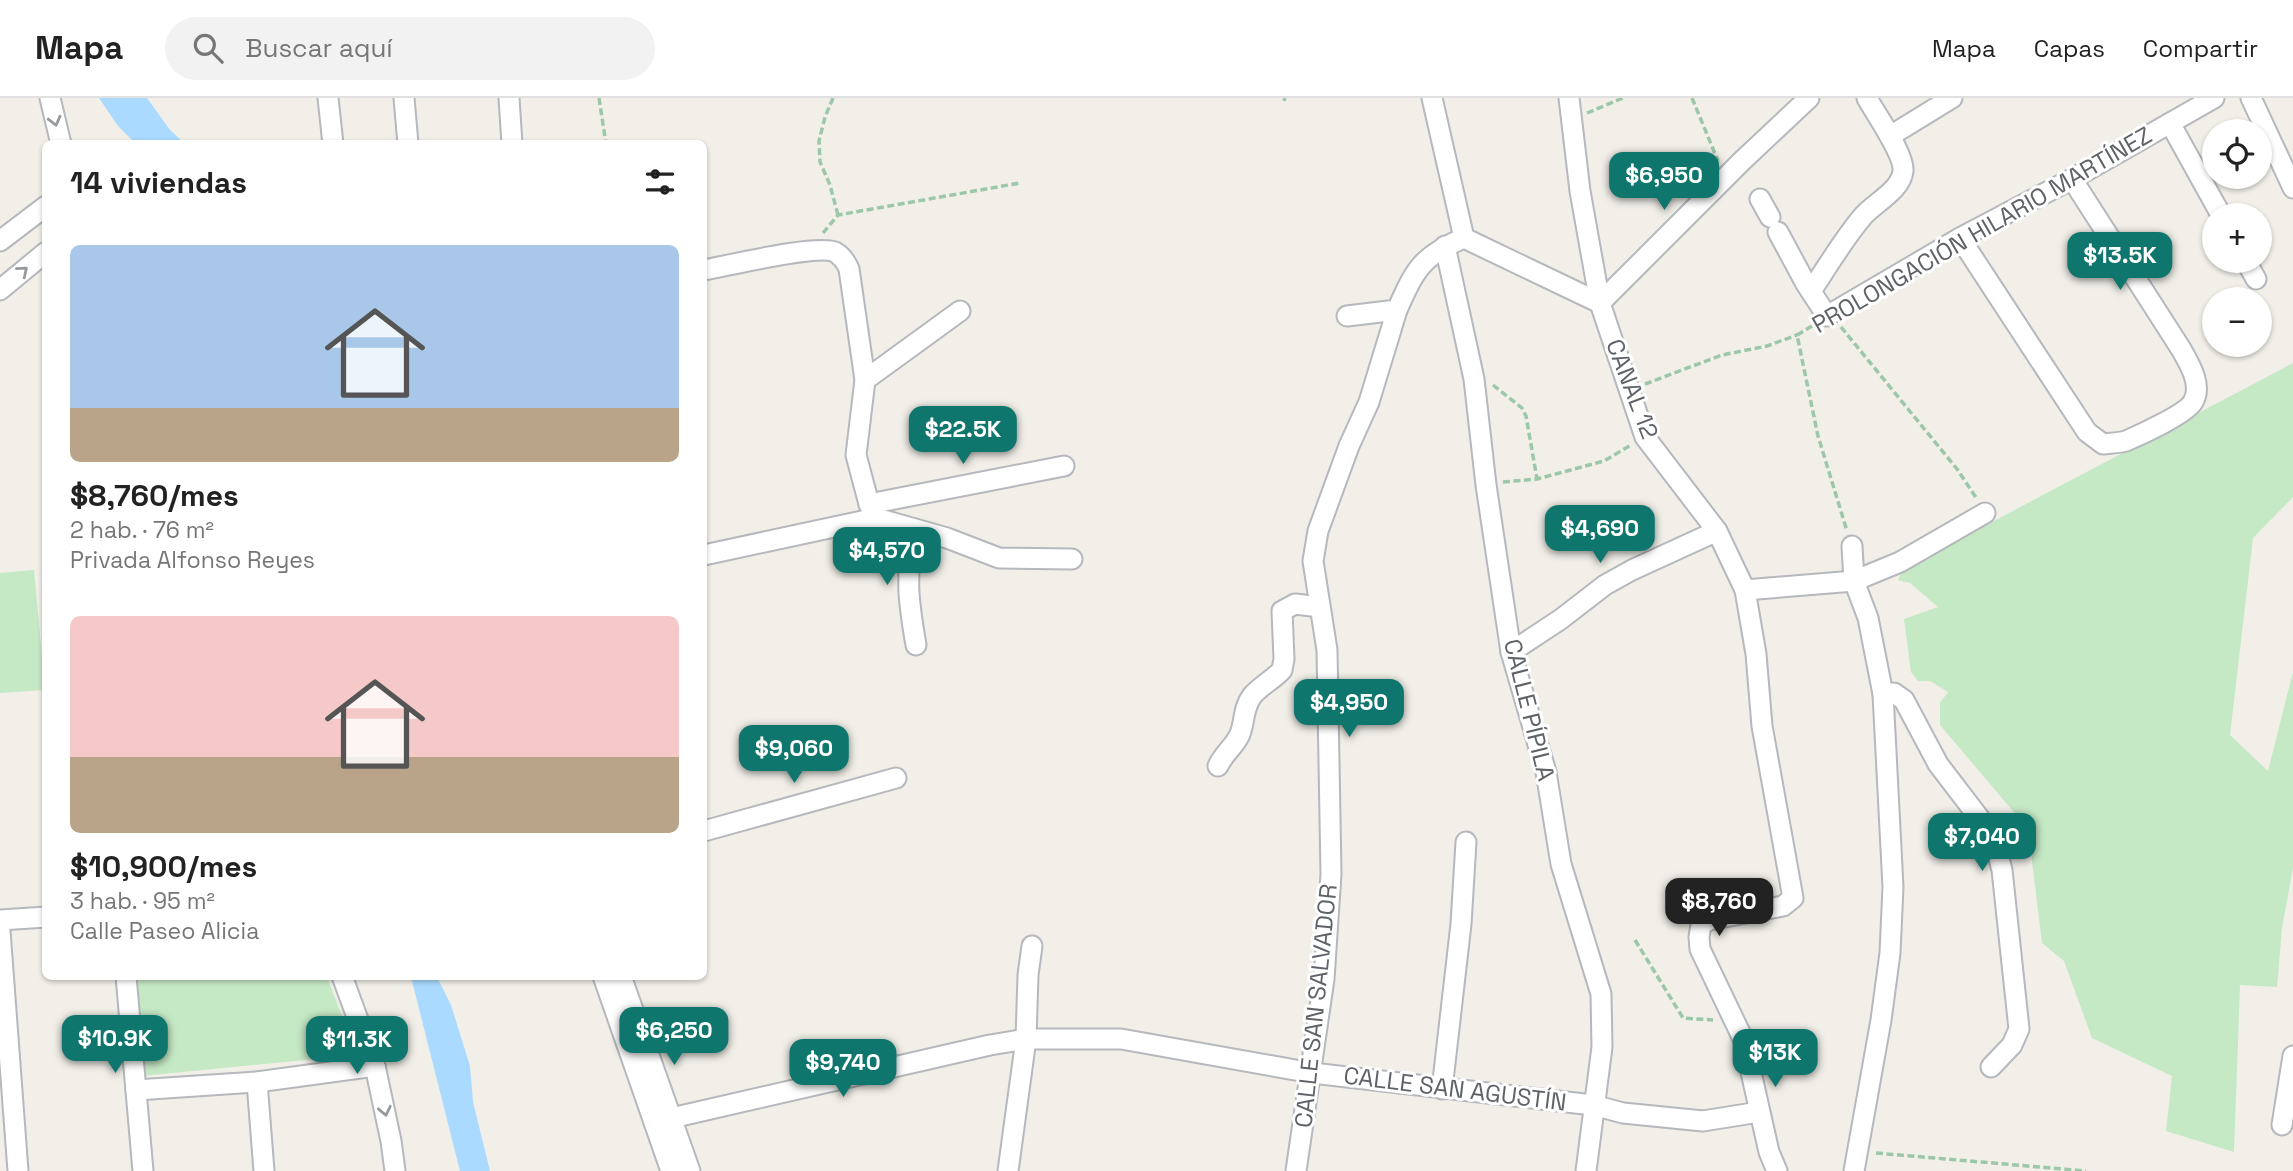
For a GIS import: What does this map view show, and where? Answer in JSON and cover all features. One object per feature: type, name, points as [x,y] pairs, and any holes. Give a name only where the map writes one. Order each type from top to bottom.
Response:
[{"type":"street","points":[[50,98],[60,140]]},
{"type":"street","points":[[328,98],[333,140]]},
{"type":"street","points":[[404,98],[408,140]]},
{"type":"street","points":[[509,98],[512,140]]},
{"type":"street","points":[[522,98],[524,140]]},
{"type":"street","points":[[1432,98],[1464,238],[1600,303],[1809,98]]},
{"type":"street","points":[[1811,291],[1864,215],[1892,190],[1900,178],[1903,166],[1890,136],[1867,98]]},
{"type":"street","points":[[1890,136],[1952,98]]},
{"type":"street","name":"PROLONGACIÓN HILARIO MARTÍNEZ","points":[[1828,316],[1961,238],[2072,179],[2214,98]]},
{"type":"street","points":[[2251,98],[2293,188]]},
{"type":"street","name":"CANAL 12","points":[[1570,106],[1580,191],[1600,303],[1645,437],[1717,531],[1745,590],[1756,654],[1768,760],[1793,898],[1783,906],[1709,920],[1701,925],[1700,949],[1736,1022]]},
{"type":"street","points":[[2170,122],[2214,203]]},
{"type":"street","points":[[1748,156],[1753,179]]},
{"type":"street","points":[[1961,238],[2087,432],[2104,444],[2124,442],[2182,411],[2193,402],[2197,388],[2192,370],[2181,349],[2072,179]]},
{"type":"street","points":[[0,242],[42,209]]},
{"type":"street","points":[[1769,216],[1828,316]]},
{"type":"street","name":"CALLE SAN SALVADOR","points":[[1296,1171],[1324,979],[1331,874],[1327,662],[1313,561],[1318,531],[1349,446],[1370,402],[1398,310],[1411,278],[1421,264],[1445,246],[1464,238]]},
{"type":"street","name":"CALLE PÍPILA","points":[[1445,246],[1474,379],[1486,485],[1511,652],[1546,772],[1561,864],[1601,994],[1602,1047],[1586,1171]]},
{"type":"street","points":[[707,269],[804,252],[834,251],[844,259],[849,269],[865,380],[856,456],[873,511],[915,529],[999,558],[1072,559]]},
{"type":"street","points":[[0,290],[42,255]]},
{"type":"street","points":[[2253,273],[2256,279]]},
{"type":"street","points":[[1347,316],[1398,310]]},
{"type":"street","points":[[865,380],[960,311]]},
{"type":"street","points":[[707,554],[873,511],[1064,466]]},
{"type":"street","points":[[1745,590],[1854,581],[1900,562],[1985,513]]},
{"type":"street","points":[[915,529],[908,559],[907,593],[916,645]]},
{"type":"street","points":[[1511,652],[1632,569],[1717,531]]},
{"type":"street","points":[[1852,546],[1854,581],[1868,618],[1883,694],[1893,887],[1891,953],[1854,1161]]},
{"type":"street","points":[[1217,766],[1242,730],[1245,707],[1252,695],[1282,670],[1282,611],[1295,604],[1320,607]]},
{"type":"street","points":[[1883,694],[1894,693],[1904,700],[1938,764],[1993,836],[2002,870],[2020,1029],[2012,1045],[1991,1067]]},
{"type":"street","points":[[707,830],[896,778]]},
{"type":"street","points":[[1442,1089],[1461,924],[1466,842]]},
{"type":"street","points":[[0,920],[42,917]]},
{"type":"street","points":[[0,931],[18,1171]]},
{"type":"street","points":[[1007,1171],[1026,1039],[1028,975],[1032,946]]},
{"type":"street","points":[[126,980],[143,1171]]},
{"type":"street","points":[[343,980],[375,1066],[395,1171]]},
{"type":"street","points":[[605,980],[662,1120],[690,1171]]},
{"type":"street","points":[[622,980],[662,1120],[671,1171]]},
{"type":"street","points":[[1736,1022],[1750,1065],[1769,1152],[1777,1171]]},
{"type":"street","name":"CALLE SAN AGUSTÍN","points":[[662,1120],[1026,1039],[1121,1039],[1312,1073],[1593,1105],[1623,1113],[1703,1121],[1759,1112]]},
{"type":"street","points":[[2282,1125],[2293,1056]]},
{"type":"street","points":[[136,1090],[257,1082],[375,1066]]},
{"type":"street","points":[[257,1082],[264,1171]]},
{"type":"path","points":[[599,98],[605,140]]},
{"type":"path","points":[[834,98],[825,117],[819,141],[820,162],[838,215],[1020,183]]},
{"type":"path","points":[[1570,106],[1592,113],[1623,98]]},
{"type":"path","points":[[1692,98],[1725,180]]},
{"type":"path","points":[[1828,316],[1840,326],[1957,468],[1985,513]]},
{"type":"path","name":"PROLONGACIÓN HILARIO MARTÍNEZ","points":[[1828,316],[1797,335],[1818,436],[1852,546]]},
{"type":"path","points":[[1630,389],[1722,355],[1767,346],[1797,335]]},
{"type":"path","points":[[1474,379],[1497,387],[1522,408],[1526,416],[1537,479]]},
{"type":"path","points":[[1486,485],[1537,479],[1604,461],[1645,437]]},
{"type":"path","points":[[1635,940],[1683,1018],[1736,1022]]},
{"type":"path","points":[[1854,1161],[2086,1171]]},
{"type":"green space","points":[[2293,363],[2293,497],[2253,538],[2230,735],[2268,771],[2293,672],[2293,868],[2282,928],[2277,987],[2240,985],[2234,1152],[2166,1131],[2172,1076],[2092,1038],[2064,961],[2042,943],[2030,845],[2018,817],[1940,725],[1940,703],[1948,692],[1930,681],[1918,681],[1911,672],[1904,619],[1938,607],[1910,583],[1898,580],[1903,569]]},
{"type":"green space","points":[[34,570],[42,657],[42,690],[0,693],[0,573]]},
{"type":"green space","points":[[137,980],[328,980],[357,1055],[142,1076]]},
{"type":"water","points":[[99,98],[147,98],[170,130],[181,140],[132,140],[118,126]]},
{"type":"water","points":[[412,980],[438,980],[451,1005],[470,1066],[473,1102],[490,1171],[460,1171]]}]
